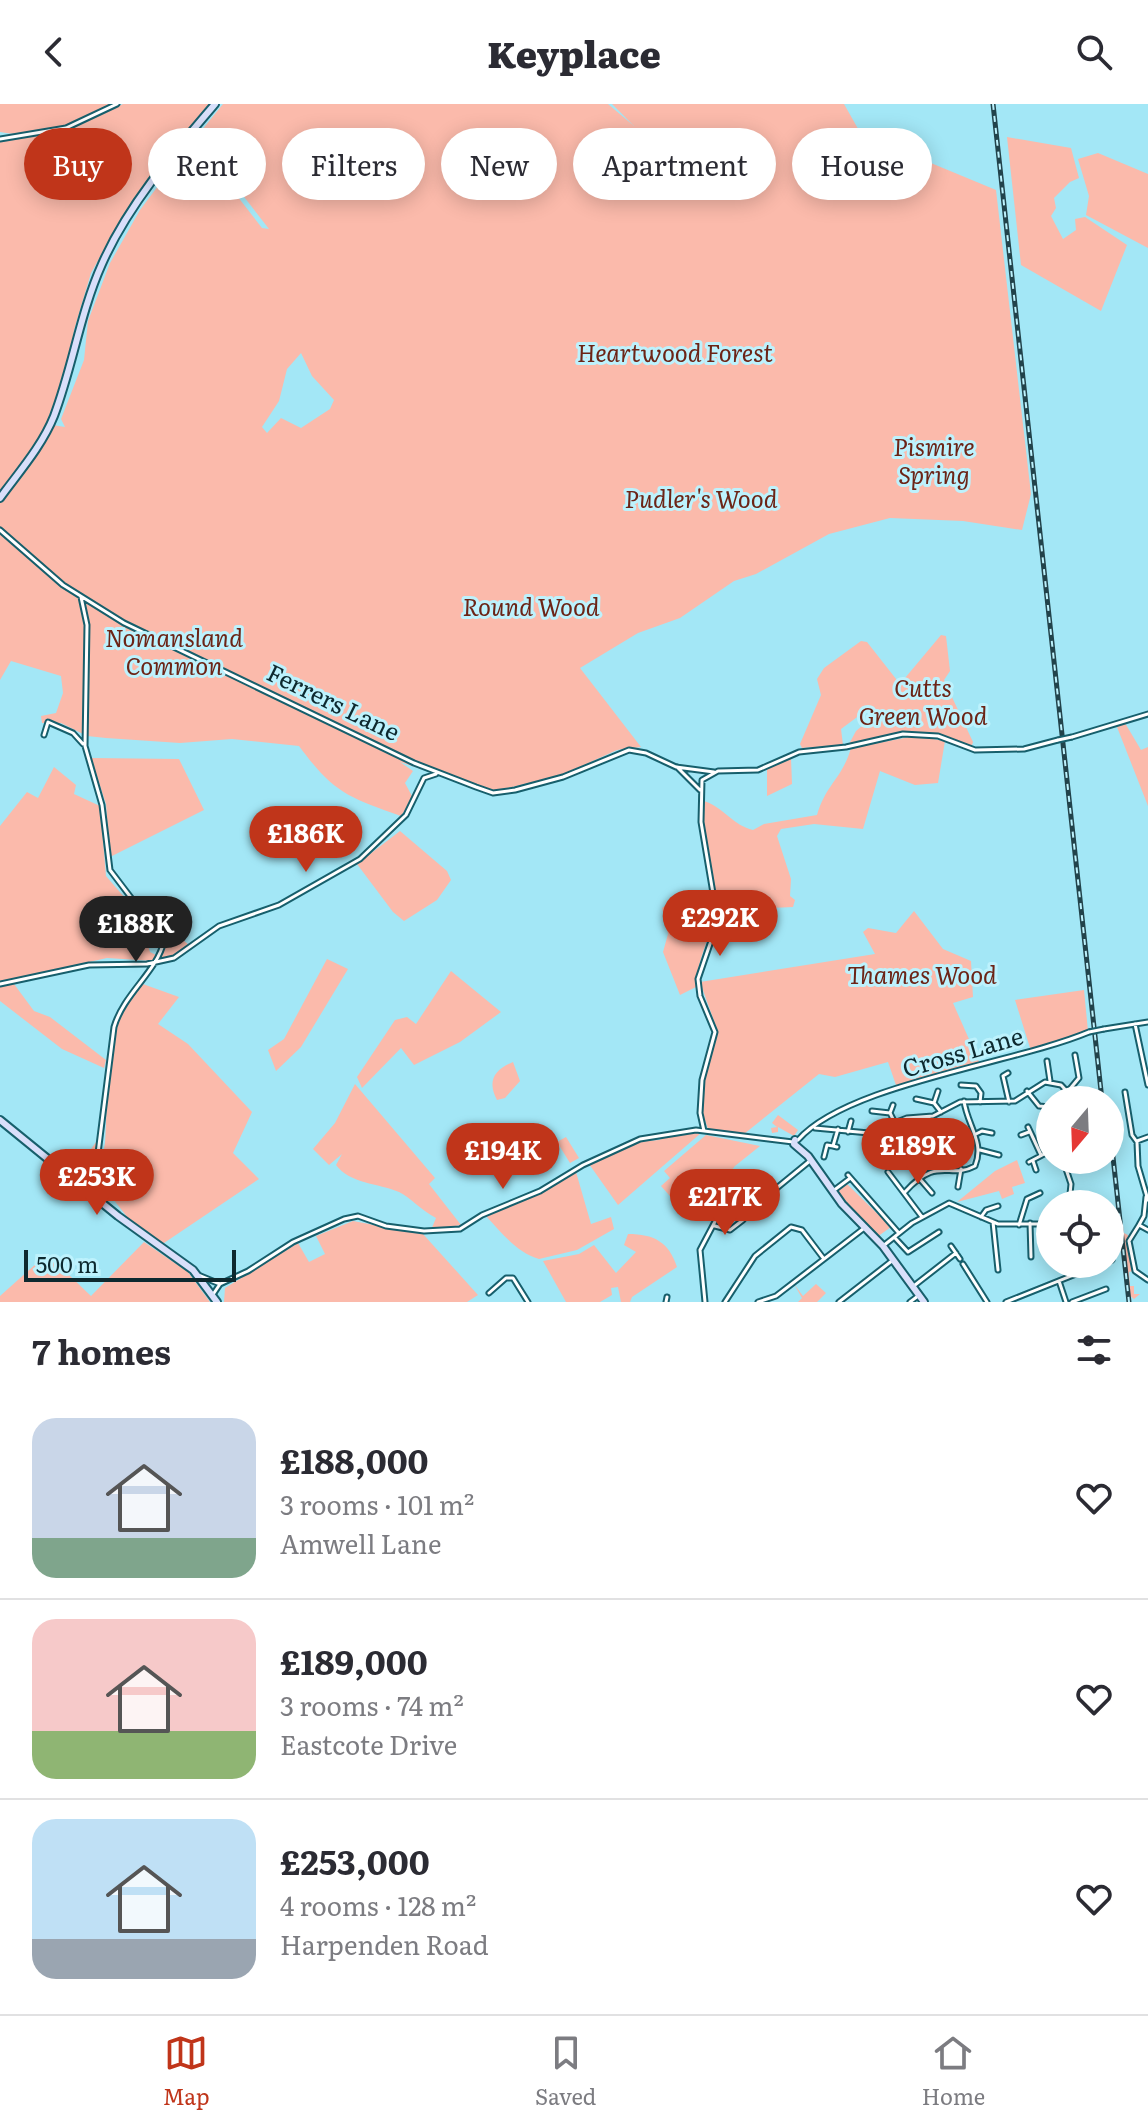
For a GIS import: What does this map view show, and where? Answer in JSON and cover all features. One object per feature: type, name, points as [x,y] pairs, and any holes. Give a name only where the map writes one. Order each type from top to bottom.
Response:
[{"type":"street","points":[[0,137],[66,128],[117,104]]},
{"type":"street","points":[[0,498],[53,417],[73,359],[81,318],[109,250],[142,195],[215,104]]},
{"type":"street","name":"Ferrers Lane","points":[[0,530],[81,597],[180,652],[265,688],[438,773],[501,793],[563,777],[629,750],[646,753],[676,767],[714,772],[758,770],[799,752],[846,747],[903,734],[938,736],[975,750],[1018,750],[1148,714]]},
{"type":"street","points":[[81,597],[87,625],[85,746],[102,805],[112,876],[164,941],[154,963],[133,987],[114,1027],[96,1169],[101,1201]]},
{"type":"street","points":[[44,735],[48,722],[76,736],[85,746]]},
{"type":"street","points":[[76,736],[85,734]]},
{"type":"street","name":"Ferrers Lane","points":[[676,767],[700,790]]},
{"type":"street","points":[[704,1131],[700,1113],[702,1080],[715,1027],[700,996],[698,979],[711,941],[716,911],[707,873],[700,790],[702,780],[714,772]]},
{"type":"street","points":[[0,984],[89,965],[154,963],[174,958],[219,926],[279,905],[339,873],[398,825],[416,799],[424,778],[438,773]]},
{"type":"street","name":"Cross Lane","points":[[796,1142],[864,1099],[1015,1058],[1089,1032],[1148,1022]]},
{"type":"street","points":[[1135,1024],[1148,1085]]},
{"type":"street","points":[[1072,1086],[1079,1078],[1075,1055]]},
{"type":"street","points":[[1047,1061],[1050,1081]]},
{"type":"street","points":[[1008,1073],[1003,1076],[1009,1102]]},
{"type":"street","points":[[978,1081],[976,1086],[980,1102]]},
{"type":"street","points":[[815,1128],[874,1132],[907,1118],[929,1117],[964,1101],[1009,1102],[1050,1081],[1062,1086]]},
{"type":"street","points":[[961,1085],[976,1086]]},
{"type":"street","points":[[934,1103],[938,1091]]},
{"type":"street","points":[[1027,1091],[1036,1102]]},
{"type":"street","points":[[1125,1092],[1132,1135],[1137,1141],[1136,1159],[1147,1198],[1144,1216],[1129,1241],[1135,1271],[1148,1280]]},
{"type":"street","points":[[916,1099],[934,1103],[941,1112]]},
{"type":"street","points":[[905,1192],[919,1178],[937,1169],[975,1166],[980,1150],[976,1134],[966,1117],[964,1101]]},
{"type":"street","points":[[893,1105],[890,1113],[895,1123]]},
{"type":"street","points":[[872,1111],[890,1113]]},
{"type":"street","points":[[929,1117],[931,1135]]},
{"type":"street","points":[[0,1120],[197,1275],[220,1284]]},
{"type":"street","points":[[848,1132],[851,1121]]},
{"type":"street","points":[[824,1157],[827,1145],[835,1147],[838,1129]]},
{"type":"street","points":[[1021,1135],[1029,1130],[1036,1145]]},
{"type":"street","points":[[214,1299],[220,1284],[248,1271],[293,1242],[344,1219],[358,1216],[386,1226],[424,1231],[460,1229],[482,1215],[540,1191],[634,1140],[680,1131],[704,1131],[796,1142],[833,1191],[883,1246],[921,1299],[910,1302]]},
{"type":"street","points":[[976,1134],[982,1131],[992,1133]]},
{"type":"street","points":[[874,1132],[888,1163]]},
{"type":"street","points":[[902,1135],[910,1150],[931,1135],[964,1142]]},
{"type":"street","points":[[1137,1141],[1148,1137]]},
{"type":"street","points":[[980,1150],[999,1155]]},
{"type":"street","points":[[1036,1158],[1031,1162],[1036,1170]]},
{"type":"street","points":[[767,1196],[811,1160]]},
{"type":"street","points":[[958,1187],[961,1169]]},
{"type":"street","points":[[888,1172],[922,1217]]},
{"type":"street","points":[[833,1191],[849,1177],[899,1233]]},
{"type":"street","points":[[919,1178],[932,1193]]},
{"type":"street","points":[[705,1302],[699,1252],[719,1214],[745,1180],[753,1181],[768,1201],[751,1216]]},
{"type":"street","points":[[1019,1225],[1027,1199],[1036,1195]]},
{"type":"street","points":[[883,1246],[922,1217],[952,1203],[993,1222],[1036,1223]]},
{"type":"street","points":[[981,1217],[986,1210],[998,1206]]},
{"type":"street","points":[[715,1226],[730,1230],[743,1220]]},
{"type":"street","points":[[993,1222],[998,1270]]},
{"type":"street","points":[[1030,1223],[1031,1257]]},
{"type":"street","points":[[1139,1225],[1148,1230]]},
{"type":"street","points":[[734,1302],[726,1300],[755,1256],[791,1227],[802,1230],[824,1259]]},
{"type":"street","points":[[758,1302],[776,1296],[866,1227]]},
{"type":"street","points":[[894,1237],[904,1250],[910,1252],[939,1232]]},
{"type":"street","points":[[951,1246],[987,1302]]},
{"type":"street","points":[[912,1288],[956,1253]]},
{"type":"street","points":[[839,1302],[893,1260]]},
{"type":"street","points":[[197,1275],[214,1299]]},
{"type":"street","points":[[489,1293],[506,1278],[513,1278],[528,1302]]},
{"type":"street","points":[[1006,1302],[1066,1278]]},
{"type":"street","points":[[1059,1281],[1066,1302]]},
{"type":"street","points":[[1072,1302],[1106,1289]]},
{"type":"green space","points":[[0,104],[114,104],[55,128],[24,128],[24,133],[0,132]]},
{"type":"green space","points":[[123,104],[211,104],[192,128],[148,128],[148,184],[124,214],[91,273],[74,330],[71,358],[46,424],[65,427],[61,419],[84,360],[88,321],[110,263],[148,199],[240,200],[262,228],[269,229],[247,200],[266,200],[266,128],[204,128],[223,104],[608,104],[634,126],[612,104],[844,104],[858,128],[792,128],[792,200],[932,200],[932,163],[996,190],[1031,494],[1022,530],[963,521],[890,518],[829,534],[756,574],[734,581],[680,618],[638,633],[580,668],[641,747],[617,750],[562,775],[492,792],[400,762],[413,771],[405,783],[413,798],[401,816],[342,791],[322,774],[299,746],[232,739],[180,743],[106,738],[87,736],[61,723],[42,723],[41,716],[56,713],[63,693],[61,676],[11,661],[0,680],[0,142],[24,138],[24,200],[132,200],[132,128],[73,128]],"holes":[[[301,353],[312,376],[334,400],[330,409],[301,428],[281,418],[267,433],[262,427],[279,401],[287,369]]]},
{"type":"green space","points":[[1007,137],[1071,148],[1079,178],[1070,182],[1054,198],[1056,208],[1051,216],[1063,239],[1076,230],[1075,219],[1085,217],[1127,245],[1101,311],[1021,265]]},
{"type":"green space","points":[[1098,153],[1148,174],[1148,248],[1086,215],[1089,196],[1078,159]]},
{"type":"green space","name":"Cutts Green Wood","points":[[941,635],[946,636],[950,671],[944,680],[973,742],[971,748],[924,732],[898,733],[849,744],[856,731],[874,716],[868,709],[841,729],[843,745],[802,748],[800,744],[821,695],[817,679],[824,668],[861,641],[867,642],[900,684]]},
{"type":"green space","points":[[1125,723],[1141,750],[1148,747],[1148,806],[1117,727]]},
{"type":"green space","points":[[915,736],[945,741],[938,783],[915,785],[880,771],[863,829],[814,824],[781,829],[777,836],[791,879],[790,896],[795,900],[793,907],[718,912],[702,820],[704,801],[753,830],[764,824],[817,815],[851,748]]},
{"type":"green space","points":[[91,758],[179,759],[204,810],[110,857],[106,804]]},
{"type":"green space","points":[[791,758],[792,784],[767,796],[767,769]]},
{"type":"green space","points":[[54,767],[76,785],[74,794],[100,806],[106,876],[156,934],[148,946],[150,952],[158,956],[154,961],[107,958],[0,982],[0,826],[27,792],[38,798]]},
{"type":"green space","points":[[400,831],[447,871],[451,880],[437,900],[404,921],[393,912],[357,864]]},
{"type":"green space","points":[[711,897],[711,922],[696,987],[680,995],[663,952],[668,934],[662,908],[672,902]]},
{"type":"green space","name":"Thames Wood","points":[[914,911],[943,949],[971,961],[973,997],[953,1003],[980,1064],[897,1088],[888,1062],[835,1077],[819,1074],[744,1134],[708,1129],[703,1114],[704,1081],[718,1032],[700,982],[875,954],[863,932],[868,928],[896,933]]},
{"type":"green space","points":[[162,931],[175,933],[189,945],[176,955],[159,960],[166,940]]},
{"type":"green space","points":[[327,959],[348,969],[301,1047],[276,1071],[268,1050],[284,1039]]},
{"type":"green space","points":[[451,971],[501,1012],[460,1042],[414,1065],[401,1048],[362,1088],[357,1077],[395,1020],[407,1017],[416,1024]]},
{"type":"green space","points":[[140,983],[179,997],[158,1024],[188,1044],[252,1112],[233,1153],[259,1179],[161,1245],[128,1218],[98,1180],[105,1143],[109,1058],[113,1037],[127,998]]},
{"type":"green space","points":[[14,984],[34,1011],[50,1017],[106,1060],[104,1068],[62,1049],[0,1001],[0,987]]},
{"type":"green space","points":[[1084,990],[1088,1031],[1031,1051],[1015,1000]]},
{"type":"green space","points":[[513,1062],[520,1081],[505,1098],[497,1100],[494,1077]]},
{"type":"green space","points":[[355,1084],[435,1178],[429,1184],[461,1225],[431,1230],[436,1218],[403,1195],[349,1176],[336,1165],[342,1154],[329,1165],[313,1149],[335,1123]]},
{"type":"green space","points":[[778,1115],[798,1130],[794,1136],[778,1127],[778,1132],[772,1133],[771,1128],[777,1127],[772,1123]]},
{"type":"green space","points":[[680,1132],[701,1133],[618,1205],[589,1164],[636,1142],[659,1140]]},
{"type":"green space","points":[[706,1135],[760,1146],[735,1166],[701,1208],[685,1195],[676,1203],[661,1186],[670,1178],[664,1171]]},
{"type":"green space","points":[[566,1137],[579,1158],[570,1163],[557,1142]]},
{"type":"green space","points":[[99,1138],[93,1168],[94,1189],[90,1190],[72,1175]]},
{"type":"green space","points":[[1017,1160],[1025,1183],[1012,1187],[1014,1194],[1002,1199],[999,1191],[957,1202],[995,1171]]},
{"type":"green space","points":[[576,1172],[591,1224],[611,1217],[614,1229],[577,1250],[539,1259],[510,1241],[486,1216],[564,1180]]},
{"type":"green space","points":[[846,1183],[891,1227],[877,1237],[837,1191]]},
{"type":"green space","points":[[353,1221],[423,1234],[478,1295],[467,1302],[224,1302],[225,1288],[298,1243],[309,1262],[325,1254],[316,1236]]},
{"type":"green space","points":[[1124,1233],[1128,1235],[1133,1271],[1129,1272],[1130,1286],[1134,1286],[1134,1294],[1140,1294],[1134,1299],[1129,1295]]},
{"type":"green space","points":[[628,1234],[659,1241],[670,1251],[677,1267],[632,1297],[630,1302],[621,1302],[618,1287],[611,1288],[612,1295],[600,1302],[566,1302],[543,1261],[579,1254],[594,1245],[616,1273],[636,1252],[624,1245]]},
{"type":"green space","points":[[144,1242],[188,1272],[210,1302],[0,1302],[0,1296],[47,1254],[91,1296]]},
{"type":"green space","points":[[794,1284],[803,1296],[816,1284],[826,1293],[817,1302],[798,1302],[802,1298]]},
{"type":"railway","points":[[993,104],[1100,1086]]},
{"type":"railway","points":[[1115,1174],[1129,1302]]},
{"type":"park label","name":"Heartwood Forest","points":[[675,354]]},
{"type":"park label","name":"Pismire Spring","points":[[934,462]]},
{"type":"park label","name":"Pudler's Wood","points":[[701,500]]},
{"type":"park label","name":"Round Wood","points":[[531,608]]},
{"type":"park label","name":"Nomansland Common","points":[[174,653]]}]
